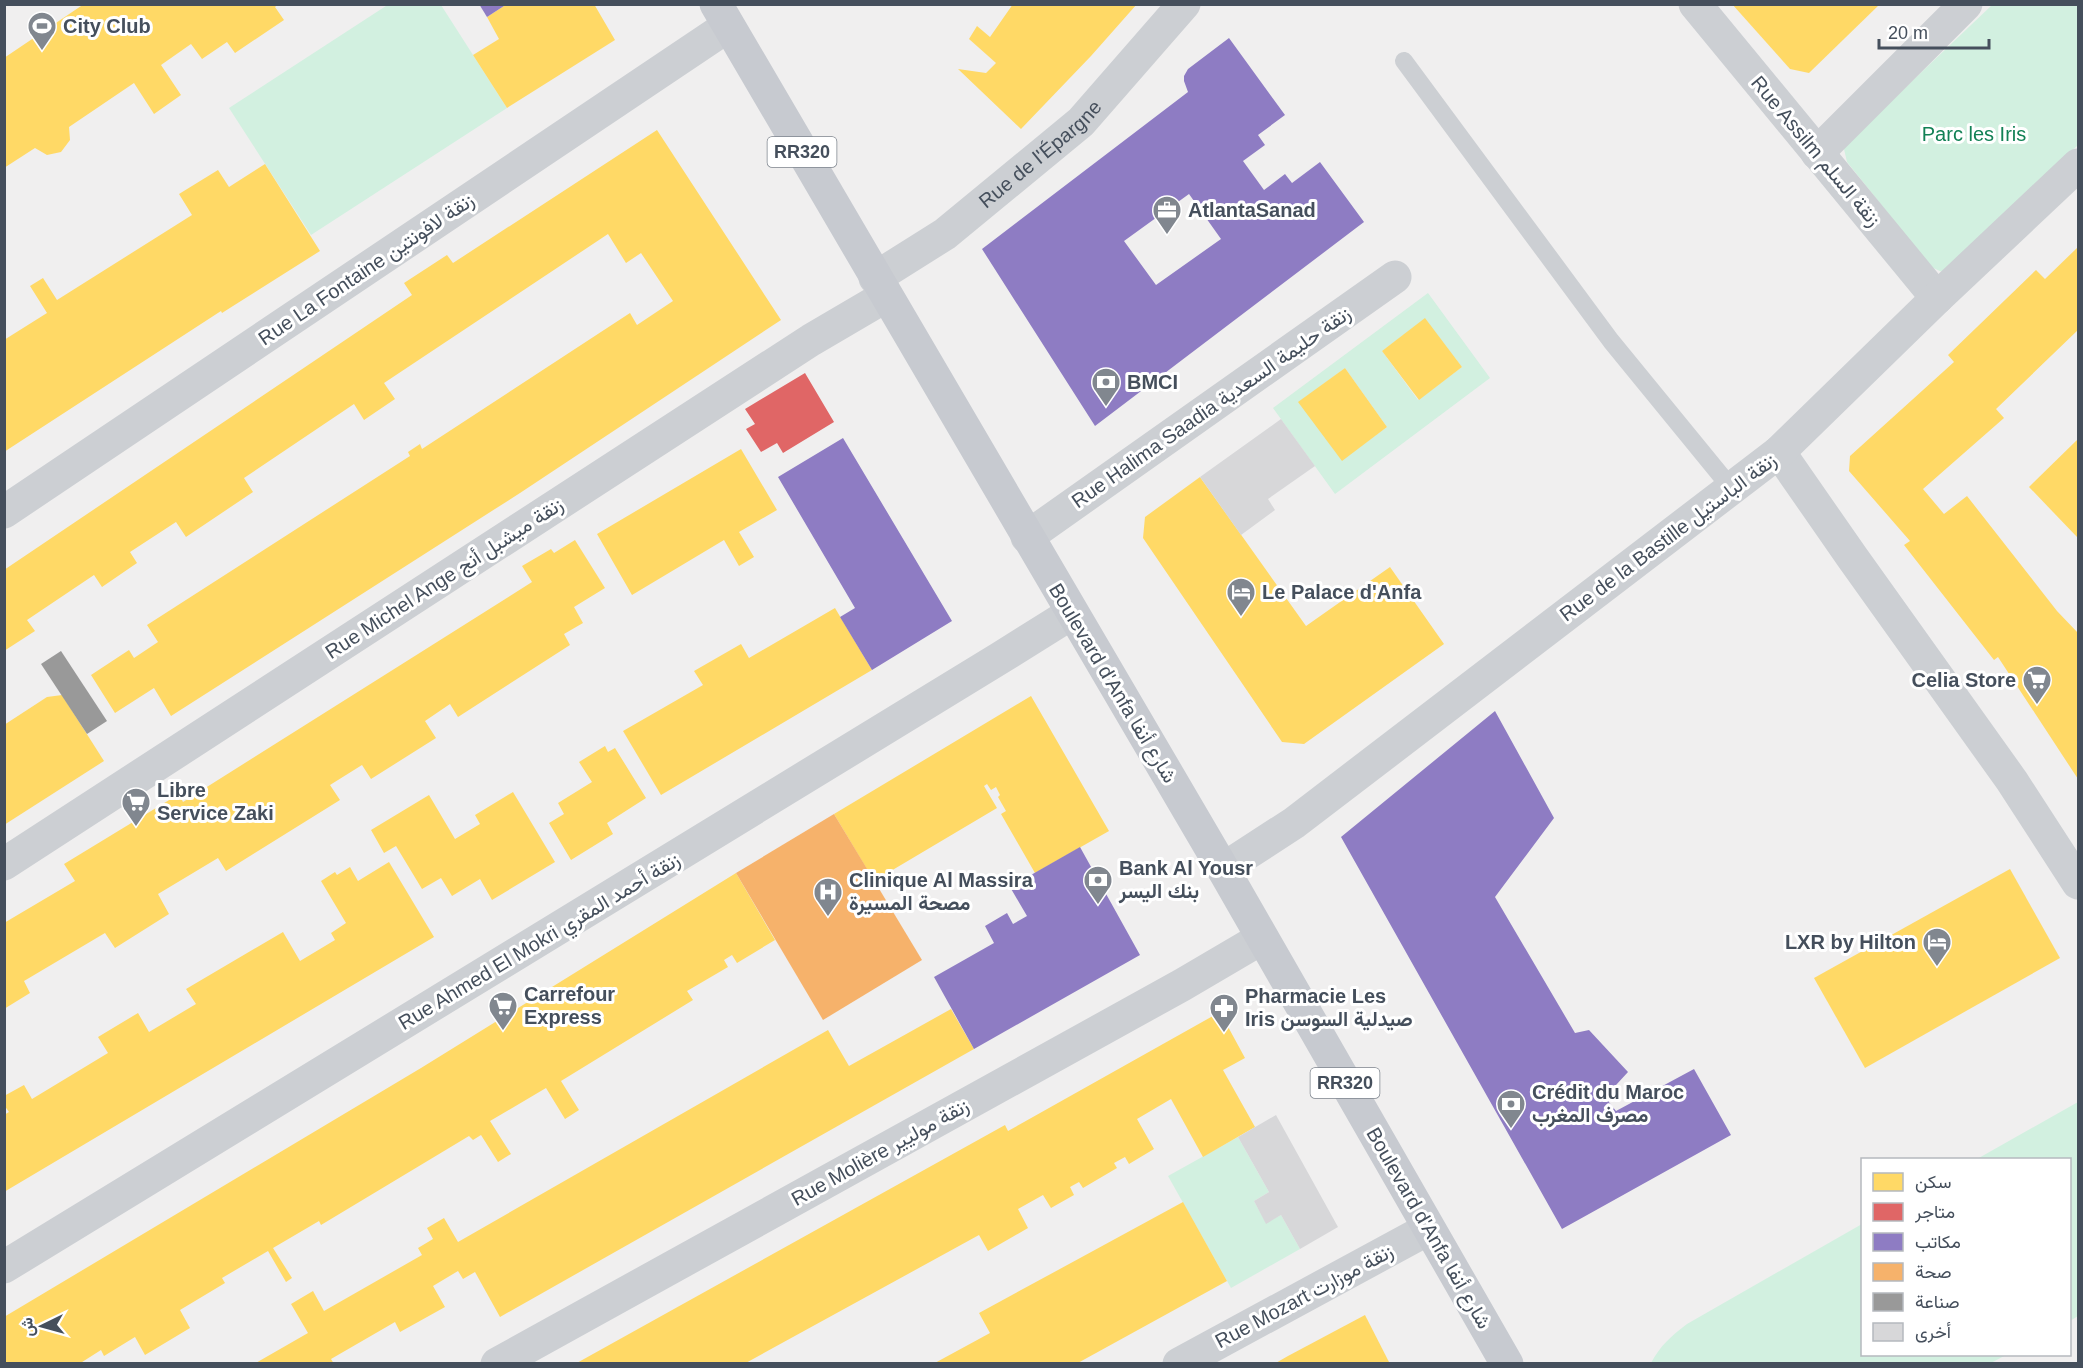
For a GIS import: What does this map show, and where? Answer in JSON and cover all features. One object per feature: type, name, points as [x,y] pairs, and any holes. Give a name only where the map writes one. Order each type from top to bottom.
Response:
[{"type":"main road","name":"Boulevard d'Anfa شارع أنفا","points":[[722,15],[1223,869],[1507,1364]]},
{"type":"street","name":"Rue de l'Épargne","points":[[880,287],[1081,122],[1184,4]]},
{"type":"street","name":"Rue Assilm زنقة السلم","points":[[1695,4],[1937,298]]},
{"type":"street","points":[[1817,153],[1966,4]]},
{"type":"street","name":"Rue La Fontaine زنقة لافونتين","points":[[4,512],[722,15]]},
{"type":"street","name":"Rue de la Bastille زنقة الباستيل","points":[[1223,869],[1294,823],[1779,452],[1937,298],[2079,165]]},
{"type":"street","name":"Rue Halima Saadia زنقة حليمة السعدية","points":[[1027,537],[1395,277]]},
{"type":"street","name":"Rue Michel Ange زنقة ميشبل أنج","points":[[4,864],[801,346],[880,287]]},
{"type":"street","points":[[1779,452],[2012,781],[2079,883]]},
{"type":"street","name":"Rue Ahmed El Mokri زنقة أحمد المقري","points":[[4,1267],[1072,613]]},
{"type":"street","name":"Rue Molière زنقة موليير","points":[[496,1364],[1182,985],[1262,938]]},
{"type":"street","name":"Rue Mozart زنقة موزارت","points":[[1179,1364],[1428,1229]]},
{"type":"lane","points":[[1404,61],[1611,341],[1732,489]]},
{"type":"green space","points":[[389,4],[441,5],[507,108],[311,235],[229,108]]},
{"type":"green space","name":"Parc les Iris","points":[[1992,5],[2078,5],[2078,145],[1950,270],[1942,272],[1931,267],[1847,162],[1844,149],[1846,144]]},
{"type":"green space","points":[[1428,293],[1490,378],[1335,494],[1273,408]],"holes":[[[1425,319],[1462,367],[1418,400],[1382,351]],[[1345,368],[1387,427],[1342,460],[1299,402]]]},
{"type":"green space","points":[[2078,1102],[2078,1316],[2071,1320],[2071,1158],[1979,1158]]},
{"type":"green space","points":[[1238,1137],[1269,1192],[1254,1201],[1266,1223],[1281,1215],[1300,1249],[1231,1288],[1168,1176]]},
{"type":"green space","points":[[1861,1225],[1861,1356],[2004,1356],[1989,1364],[1651,1363],[1666,1342],[1687,1324]]},
{"type":"building: سكن","points":[[84,4],[278,4],[275,7],[284,20],[235,53],[227,42],[202,59],[191,44],[161,65],[181,95],[154,114],[134,83],[69,127],[70,140],[61,152],[47,155],[35,148],[4,168],[4,58]]},
{"type":"building: سكن","points":[[507,4],[594,4],[615,40],[507,108],[473,55],[499,39],[487,17]]},
{"type":"building: سكن","points":[[1013,4],[1137,4],[1021,129],[958,69],[986,73],[996,63],[969,39],[977,26],[990,37]]},
{"type":"building: سكن","points":[[1732,4],[1880,4],[1809,73],[1790,69]]},
{"type":"building: سكن","points":[[657,130],[781,320],[520,493],[171,716],[154,688],[115,713],[91,675],[129,650],[134,658],[158,642],[147,625],[410,456],[408,452],[420,444],[422,449],[630,313],[637,325],[673,301],[641,253],[626,263],[608,234],[384,383],[395,399],[364,420],[354,404],[244,478],[253,492],[186,537],[176,522],[130,552],[137,563],[102,587],[94,575],[27,620],[35,631],[4,651],[4,570],[412,295],[404,283],[447,255],[453,263]]},
{"type":"building: سكن","points":[[265,164],[320,251],[222,313],[221,311],[4,452],[4,340],[47,313],[30,286],[43,278],[57,300],[192,215],[179,194],[218,170],[229,187]]},
{"type":"building: سكن","points":[[2078,247],[2078,330],[1996,409],[2004,418],[1923,489],[1944,514],[1967,496],[2057,611],[2078,633],[2078,779],[1998,657],[1994,660],[1904,545],[1910,541],[1849,471],[1850,456],[1954,362],[1948,355],[2036,270],[2045,279]]},
{"type":"building: سكن","points":[[1425,318],[1462,367],[1419,400],[1382,351]]},
{"type":"building: سكن","points":[[1345,368],[1387,427],[1342,461],[1298,402]]},
{"type":"building: سكن","points":[[2078,439],[2078,538],[2029,487]]},
{"type":"building: سكن","points":[[741,449],[777,510],[739,532],[754,557],[739,566],[724,540],[632,595],[597,534]]},
{"type":"building: سكن","points":[[1200,477],[1306,626],[1390,567],[1444,644],[1304,744],[1282,742],[1143,538],[1145,517]]},
{"type":"building: سكن","points":[[575,540],[605,588],[574,607],[583,623],[564,634],[570,645],[458,717],[450,704],[425,721],[436,738],[371,779],[362,765],[330,785],[340,800],[226,871],[218,858],[158,894],[169,914],[115,948],[105,933],[24,981],[30,993],[4,1009],[4,923],[75,881],[64,864],[179,794],[183,802],[532,582],[522,566],[551,549],[554,553]]},
{"type":"building: سكن","points":[[835,608],[872,670],[661,795],[623,731],[703,685],[694,671],[741,644],[749,658]]},
{"type":"building: سكن","points":[[62,695],[104,761],[4,825],[4,725],[47,697]]},
{"type":"building: سكن","points":[[1031,696],[1109,831],[1035,873],[1001,814],[1006,811],[998,797],[1000,795],[996,787],[991,790],[987,784],[984,786],[997,808],[874,881],[834,814]]},
{"type":"building: سكن","points":[[605,746],[608,752],[615,748],[646,798],[607,823],[613,834],[571,860],[549,823],[564,814],[558,803],[592,782],[579,762]]},
{"type":"building: سكن","points":[[513,792],[555,862],[492,900],[480,879],[452,896],[441,878],[422,889],[396,846],[384,853],[371,830],[429,795],[455,839],[480,824],[475,815]]},
{"type":"building: سكن","points":[[389,862],[434,937],[4,1192],[4,1115],[9,1112],[4,1105],[4,1096],[24,1085],[32,1099],[108,1053],[98,1037],[138,1013],[149,1032],[196,1004],[186,989],[283,932],[300,961],[335,940],[331,933],[346,923],[321,881],[335,872],[337,875],[350,867],[358,881]]},
{"type":"building: سكن","name":"LXR by Hilton","points":[[2010,869],[2060,958],[1865,1068],[1814,978]]},
{"type":"building: سكن","points":[[736,873],[775,940],[737,963],[732,955],[724,960],[728,967],[687,991],[693,1000],[561,1081],[579,1110],[565,1119],[546,1088],[490,1121],[511,1154],[498,1162],[481,1135],[473,1140],[469,1136],[321,1225],[319,1221],[273,1248],[292,1278],[286,1282],[268,1251],[222,1278],[225,1283],[180,1310],[190,1328],[145,1355],[135,1337],[104,1356],[101,1350],[79,1364],[4,1364],[4,1317],[421,1068]]},
{"type":"building: سكن","points":[[951,1009],[974,1049],[500,1317],[475,1272],[463,1279],[458,1271],[433,1286],[445,1307],[400,1332],[395,1322],[331,1359],[334,1364],[254,1364],[308,1333],[291,1304],[313,1291],[324,1311],[422,1255],[418,1248],[433,1239],[427,1228],[444,1218],[458,1242],[828,1030],[849,1066]]},
{"type":"building: سكن","points":[[1220,1012],[1245,1058],[1223,1070],[1255,1127],[1203,1157],[1171,1099],[1137,1119],[1154,1149],[1129,1164],[1125,1157],[1114,1163],[1117,1168],[1083,1188],[1079,1182],[1070,1187],[1074,1195],[1051,1208],[1043,1195],[1018,1209],[1028,1228],[988,1251],[979,1235],[744,1364],[575,1364],[1005,1125],[1008,1131]]},
{"type":"building: سكن","points":[[1183,1202],[1227,1281],[1076,1364],[933,1364],[990,1333],[979,1313]]},
{"type":"building: سكن","points":[[1365,1315],[1390,1364],[1274,1364],[1288,1356]]},
{"type":"building: متاجر","points":[[805,373],[834,422],[783,453],[777,443],[761,452],[746,429],[755,424],[745,409]]},
{"type":"building: مكاتب","points":[[479,4],[507,4],[487,17]]},
{"type":"building: مكاتب","points":[[1229,38],[1285,115],[1258,135],[1265,145],[1243,161],[1264,190],[1285,174],[1292,183],[1320,162],[1364,222],[1095,426],[982,249],[1188,92],[1184,76],[1188,69]],"holes":[[[1189,194],[1221,239],[1156,285],[1124,241]]]},
{"type":"building: مكاتب","points":[[843,438],[952,621],[872,670],[840,617],[855,608],[778,477]]},
{"type":"building: مكاتب","points":[[1495,711],[1554,818],[1495,897],[1575,1033],[1589,1030],[1628,1072],[1605,1097],[1616,1111],[1694,1069],[1731,1135],[1562,1229],[1341,837]]},
{"type":"building: مكاتب","points":[[1080,847],[1140,955],[974,1049],[934,977],[994,943],[985,926],[1007,913],[1013,924],[1027,916],[1010,887]]},
{"type":"building: صحة","points":[[834,814],[922,960],[823,1020],[736,873]]},
{"type":"building: صناعة","points":[[61,651],[107,721],[87,734],[41,664]]},
{"type":"building: أخرى","points":[[1281,419],[1315,466],[1268,499],[1275,510],[1241,535],[1200,477]]},
{"type":"building: أخرى","points":[[1276,1115],[1338,1227],[1300,1249],[1281,1215],[1266,1224],[1254,1201],[1269,1192],[1238,1137]]},
{"type":"place","name":"City Club","points":[[42,52]]},
{"type":"place","name":"AtlantaSanad","points":[[1167,236]]},
{"type":"place","name":"BMCI","points":[[1106,408]]},
{"type":"place","name":"Le Palace d'Anfa","points":[[1241,618]]},
{"type":"place","name":"Celia Store","points":[[2037,706]]},
{"type":"place","name":"Libre Service Zaki","points":[[136,828]]},
{"type":"place","name":"Bank Al Yousr بنك اليسر","points":[[1098,906]]},
{"type":"place","name":"Clinique Al Massira مصحة المسيرة","points":[[828,918]]},
{"type":"place","name":"LXR by Hilton","points":[[1937,968]]},
{"type":"place","name":"Carrefour Express","points":[[503,1032]]},
{"type":"place","name":"Pharmacie Les Iris صيدلية السوسن","points":[[1224,1034]]},
{"type":"place","name":"Crédit du Maroc مصرف المغرب","points":[[1511,1130]]}]
